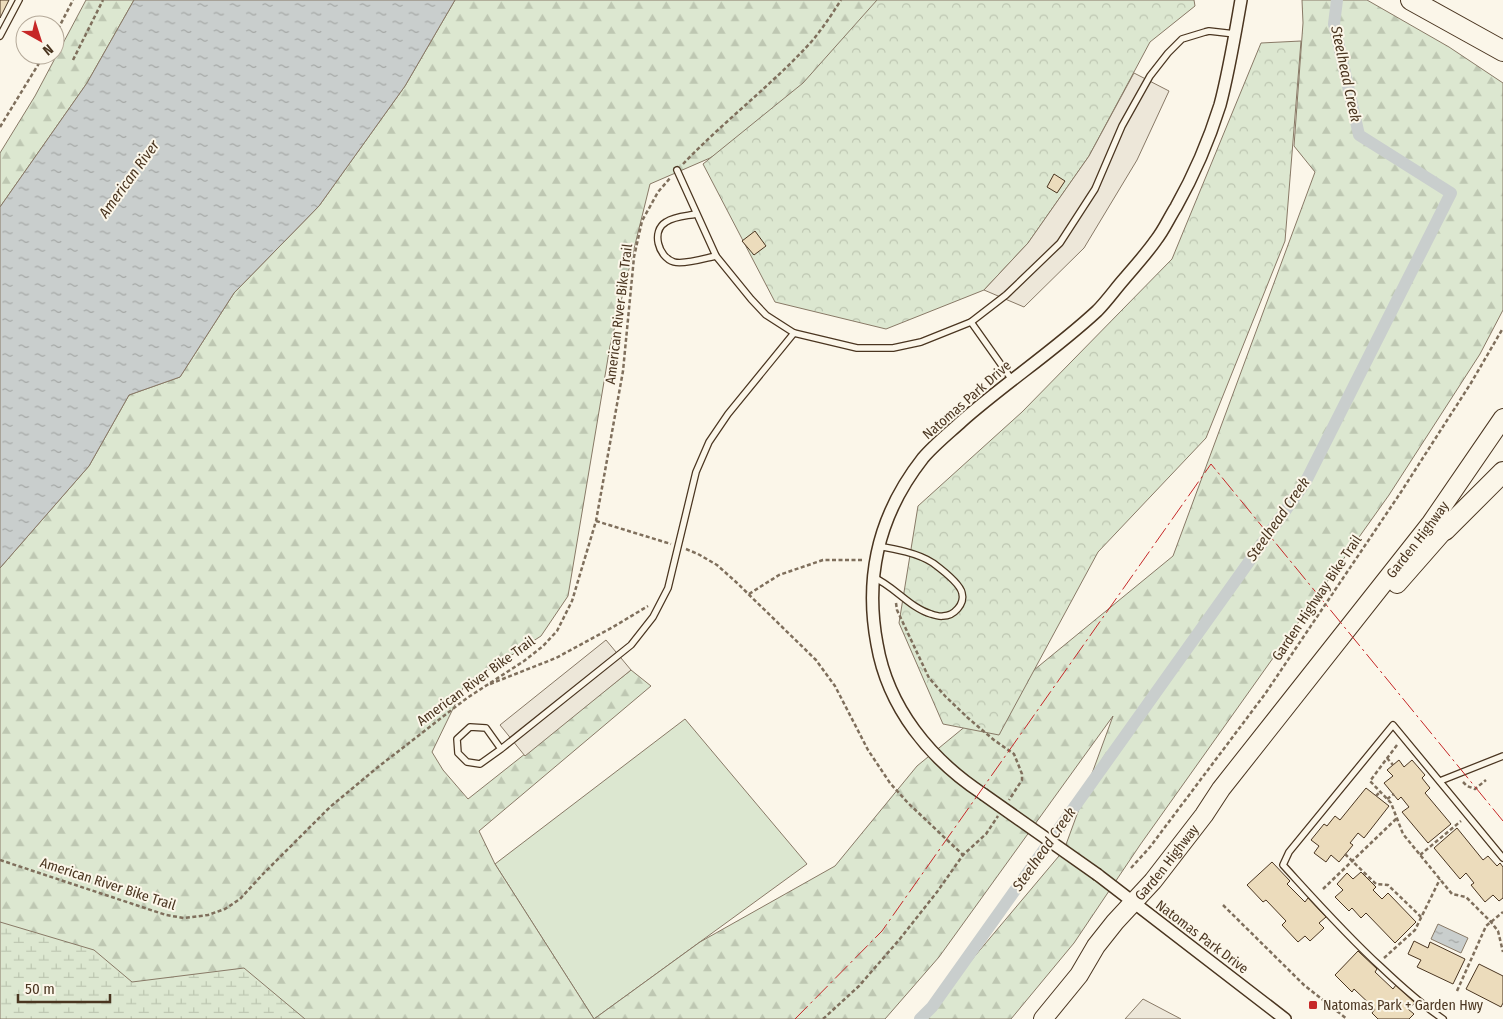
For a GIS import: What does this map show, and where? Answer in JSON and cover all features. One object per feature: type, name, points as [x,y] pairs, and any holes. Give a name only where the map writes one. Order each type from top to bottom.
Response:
[{"type":"highway","points":[[1411,0],[1503,51]]},
{"type":"highway","points":[[1458,26],[1503,59]]},
{"type":"highway","points":[[1444,530],[1503,472]]},
{"type":"main road","name":"Garden Highway","points":[[1043,1019],[1079,975],[1115,922],[1153,881],[1204,815],[1221,789],[1431,523],[1503,418]]},
{"type":"main road","name":"Garden Highway","points":[[1288,705],[1503,461]]},
{"type":"street","name":"Natomas Park Drive","points":[[1241,0],[1220,105],[1194,174],[1157,240],[1098,310],[977,408],[925,457],[906,482],[889,514],[877,546],[873,577],[872,621],[879,657],[889,689],[903,715],[920,738],[962,780],[1098,875],[1285,1019]]},
{"type":"lane","points":[[0,36],[19,0]]},
{"type":"lane","points":[[677,170],[716,256],[766,315],[794,333],[857,348],[893,348],[921,342],[971,322],[1006,295],[1060,243],[1095,189],[1122,126],[1145,85],[1168,53],[1182,39],[1209,31],[1235,34]]},
{"type":"lane","points":[[696,214],[665,222],[659,233],[658,244],[665,256],[675,262],[684,263],[716,256]]},
{"type":"lane","points":[[971,322],[1012,380]]},
{"type":"lane","points":[[502,749],[486,728],[470,727],[457,739],[458,753],[467,762],[480,764],[502,749],[631,644],[653,617],[668,588],[696,472],[709,442],[728,414],[794,333]]},
{"type":"lane","points":[[873,577],[884,582],[910,603],[929,614],[944,617],[957,611],[962,602],[962,591],[950,577],[931,562],[902,550],[877,546]]},
{"type":"lane","points":[[1443,1019],[1412,996],[1345,934],[1283,865],[1289,852],[1393,725],[1503,858]]},
{"type":"lane","points":[[1440,781],[1503,756]]},
{"type":"path","points":[[65,16],[73,0]]},
{"type":"path","points":[[73,60],[103,0]]},
{"type":"path","name":"American River Bike Trail","points":[[0,860],[166,915],[184,918],[208,915],[224,909],[240,900],[268,868],[330,807],[467,698],[524,661],[557,631],[572,601],[596,521],[623,371],[634,257],[642,221],[658,192],[677,170],[701,145],[792,62],[813,40],[841,0]]},
{"type":"path","points":[[0,127],[38,65]]},
{"type":"path","name":"Garden Highway Bike Trail","points":[[1131,868],[1150,847],[1265,694],[1406,484],[1471,383],[1503,328]]},
{"type":"path","points":[[596,521],[698,554],[717,565],[749,594],[816,660],[826,673],[835,686],[868,750],[890,782],[908,803],[963,855]]},
{"type":"path","points":[[749,594],[779,575],[823,560],[876,560]]},
{"type":"path","points":[[894,589],[897,610],[930,678],[946,698],[968,718],[1014,754],[1022,774],[1022,780],[1006,805]]},
{"type":"path","points":[[486,686],[556,658],[650,605]]},
{"type":"path","points":[[1404,738],[1370,781],[1391,803],[1403,834],[1452,894],[1466,898],[1491,922],[1498,931],[1503,952]]},
{"type":"path","points":[[1388,758],[1393,765]]},
{"type":"path","points":[[1457,774],[1467,786],[1475,789],[1486,780]]},
{"type":"path","points":[[1376,796],[1380,792]]},
{"type":"path","points":[[1387,799],[1394,794]]},
{"type":"path","points":[[823,1019],[859,986],[899,940],[963,855],[986,834],[1000,812]]},
{"type":"path","points":[[1420,855],[1468,816]]},
{"type":"path","points":[[1323,889],[1397,818]]},
{"type":"path","points":[[1345,854],[1376,884],[1388,886],[1421,917]]},
{"type":"path","points":[[1378,964],[1414,930],[1440,879]]},
{"type":"path","points":[[1223,905],[1304,985],[1348,1019]]},
{"type":"path","points":[[1457,991],[1486,926],[1503,912]]},
{"type":"green space","points":[[86,0],[134,0],[87,83],[0,207],[0,153],[51,65],[65,65],[65,40]]},
{"type":"green space","points":[[455,0],[971,0],[710,158],[650,184],[610,346],[568,596],[541,636],[464,686],[432,752],[443,770],[468,799],[631,670],[651,686],[479,831],[495,864],[594,1019],[0,1019],[0,568],[89,466],[129,395],[180,377],[234,293],[319,206],[405,86]]},
{"type":"green space","points":[[877,0],[1194,0],[1195,6],[1150,42],[1089,156],[1028,243],[984,290],[886,329],[775,302],[703,164],[803,83]]},
{"type":"green space","points":[[1302,0],[1367,0],[1449,47],[1503,83],[1503,310],[1480,354],[1389,495],[1140,845],[1074,943],[1011,1019],[920,1019],[1064,850],[1113,716],[939,957],[885,1019],[594,1019],[700,942],[835,866],[917,766],[1173,556],[1315,172],[1294,146],[1303,23]]},
{"type":"green space","points":[[1301,41],[1285,241],[1206,438],[1098,552],[999,735],[943,724],[899,623],[918,506],[1022,412],[1172,259],[1261,43]]},
{"type":"green space","points":[[685,719],[807,864],[594,1019],[495,864]]},
{"type":"green space","points":[[0,922],[94,950],[132,982],[244,968],[305,1019],[0,1019]]},
{"type":"shaded area","points":[[1134,73],[1169,91],[1137,160],[1084,248],[1024,307],[984,290],[1028,243],[1089,156]]},
{"type":"shaded area","points":[[606,640],[631,670],[525,756],[500,725]]},
{"type":"shaded area","points":[[1143,999],[1181,1019],[1125,1019]]},
{"type":"water","name":"American River","points":[[134,0],[455,0],[405,86],[319,206],[234,293],[180,377],[129,395],[89,466],[0,568],[0,207],[87,83]]},
{"type":"water","points":[[1438,924],[1468,938],[1461,953],[1431,939]]},
{"type":"building","points":[[0,0],[9,0],[0,18]]},
{"type":"building","points":[[1054,174],[1065,181],[1057,193],[1047,187]]},
{"type":"building","points":[[755,231],[766,246],[754,255],[742,241]]},
{"type":"building","points":[[1399,760],[1404,767],[1412,760],[1425,775],[1422,778],[1430,788],[1425,793],[1451,824],[1428,843],[1402,812],[1409,807],[1401,797],[1398,800],[1384,783],[1393,776],[1387,770]]},
{"type":"building","points":[[1366,788],[1389,806],[1364,838],[1358,833],[1350,843],[1353,845],[1339,862],[1331,855],[1326,862],[1314,853],[1319,846],[1311,840],[1324,824],[1327,826],[1335,816],[1340,820]]},
{"type":"building","points":[[1457,828],[1483,860],[1488,856],[1497,866],[1500,863],[1503,867],[1503,898],[1499,901],[1493,895],[1485,902],[1471,885],[1474,883],[1466,873],[1460,879],[1434,848]]},
{"type":"building","points":[[1272,862],[1290,881],[1287,884],[1305,902],[1308,898],[1326,917],[1319,923],[1324,928],[1310,941],[1305,936],[1298,942],[1282,925],[1286,921],[1266,900],[1263,902],[1247,885]]},
{"type":"building","points":[[1361,872],[1376,887],[1373,890],[1382,899],[1388,893],[1416,922],[1395,943],[1366,913],[1361,918],[1352,908],[1349,911],[1335,897],[1343,890],[1337,884],[1347,873],[1353,879]]},
{"type":"building","points":[[1414,941],[1428,948],[1430,942],[1465,959],[1453,984],[1417,967],[1421,960],[1408,954]]},
{"type":"building","points":[[1358,951],[1377,969],[1375,972],[1393,989],[1396,985],[1415,1003],[1408,1009],[1414,1014],[1409,1019],[1378,1019],[1372,1013],[1375,1009],[1354,989],[1352,992],[1335,975]]},
{"type":"building","points":[[1479,964],[1503,976],[1503,1003],[1501,1007],[1466,989]]},
{"type":"waterway","name":"Steelhead Creek","points":[[920,1019],[932,1007],[1305,483],[1451,193],[1359,135],[1334,24],[1337,0]]},
{"type":"power","points":[[795,1019],[882,931],[1211,464],[1503,821]]},
{"type":"place","name":"Natomas Park + Garden Hwy","points":[[1313,1005]]}]
